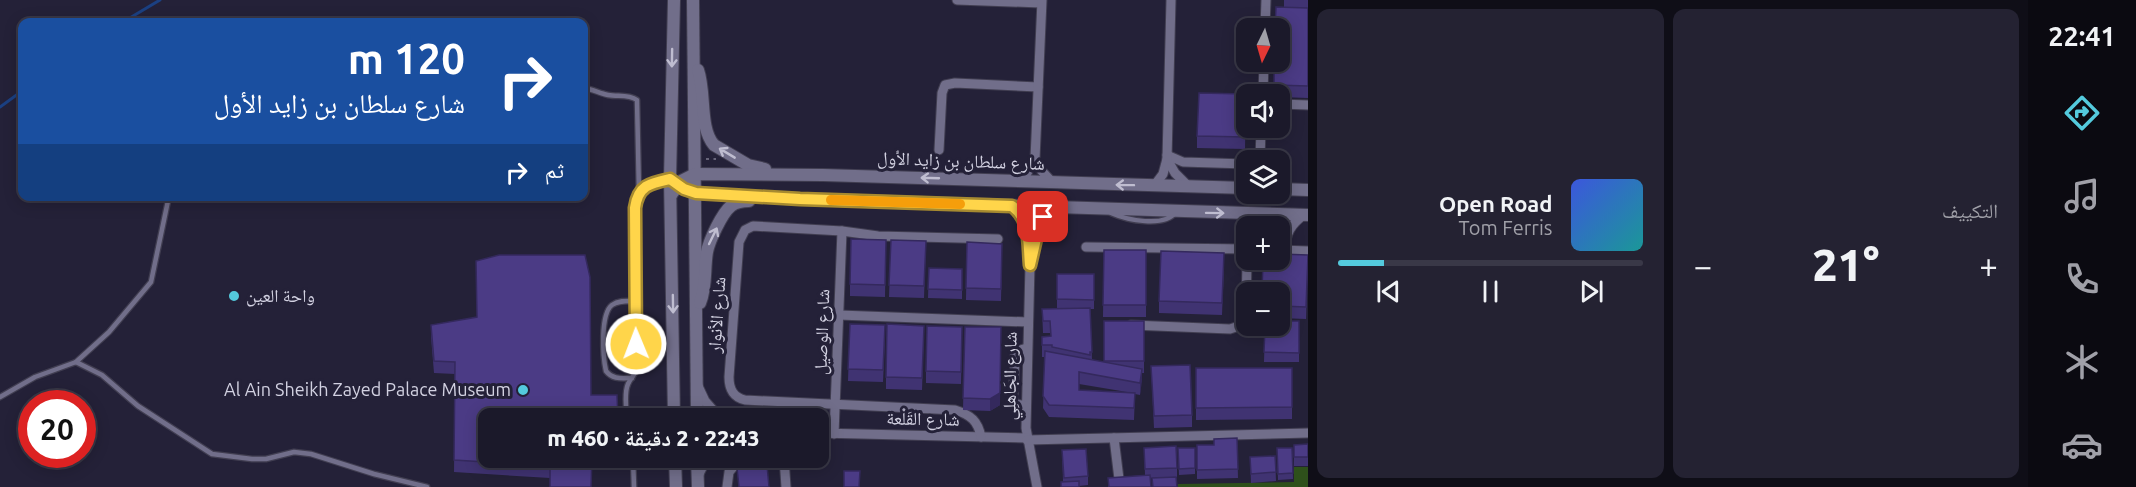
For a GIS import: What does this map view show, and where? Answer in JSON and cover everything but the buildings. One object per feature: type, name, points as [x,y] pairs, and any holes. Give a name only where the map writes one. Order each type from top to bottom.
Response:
[{"type":"main road","points":[[674,0],[674,408]]},
{"type":"main road","points":[[693,0],[697,408]]},
{"type":"main road","points":[[694,59],[703,87],[707,135],[714,145],[754,167],[807,171],[823,175]]},
{"type":"main road","points":[[673,186],[695,174]]},
{"type":"main road","name":"شارع سلطان بن زايد الأول","points":[[695,174],[823,175],[1236,187]]},
{"type":"main road","points":[[673,186],[696,193],[800,199],[1306,215]]},
{"type":"main road","points":[[1290,189],[1308,190]]},
{"type":"main road","points":[[696,313],[705,286],[708,248],[727,210],[742,201],[776,203],[800,199]]},
{"type":"main road","points":[[675,468],[676,487]]},
{"type":"street","points":[[957,0],[1042,1],[1035,159],[1020,181]]},
{"type":"street","points":[[1154,186],[1163,174],[1167,157],[1171,0]]},
{"type":"street","points":[[1265,18],[1266,0]]},
{"type":"street","points":[[939,150],[942,93],[945,85],[955,82],[1038,87]]},
{"type":"street","points":[[1290,104],[1308,105]]},
{"type":"street","points":[[1167,157],[1188,163],[1236,164]]},
{"type":"street","points":[[1167,157],[1175,173],[1190,187]]},
{"type":"street","points":[[1035,159],[1052,182]]},
{"type":"street","name":"شارع الجَاهلِي","points":[[1012,206],[1023,216],[1026,223],[1030,265],[1027,439],[1037,487]]},
{"type":"street","name":"شارع الجَاهلِي","points":[[1030,265],[1040,224],[1051,207]]},
{"type":"street","points":[[1290,229],[1306,215]]},
{"type":"street","name":"شارع الأنوار","points":[[981,437],[977,422],[968,415],[955,410],[740,399],[731,391],[729,377],[739,242],[742,233],[753,226],[842,231],[878,236],[998,239]]},
{"type":"street","name":"شارع الوصيل","points":[[834,434],[842,231]]},
{"type":"street","points":[[1086,247],[1236,249]]},
{"type":"street","points":[[1290,250],[1308,251]]},
{"type":"street","points":[[1119,324],[1230,329],[1239,326],[1246,316],[1247,270]]},
{"type":"street","points":[[839,315],[1028,322]]},
{"type":"street","points":[[696,381],[705,401],[711,408]]},
{"type":"street","name":"شارع القَلْعة","points":[[829,434],[1027,439],[1308,433]]},
{"type":"street","points":[[1114,438],[1119,479]]},
{"type":"street","points":[[727,487],[729,472],[734,468]]},
{"type":"street","points":[[785,468],[786,487]]},
{"type":"lane","points":[[588,88],[608,95],[629,96],[637,100],[639,195]]},
{"type":"lane","points":[[627,408],[628,384],[636,374],[637,366],[636,198],[651,183],[673,186]]},
{"type":"lane","points":[[0,397],[35,377],[76,362],[109,332],[151,282],[169,201]]},
{"type":"lane","points":[[632,378],[610,376],[606,371],[604,321],[607,311],[614,304],[622,301],[636,301]]},
{"type":"lane","points":[[76,362],[102,375],[138,406],[212,454],[252,459],[266,459],[294,452],[311,454],[374,474],[427,487]]},
{"type":"lane","points":[[633,468],[634,487]]},
{"type":"green space","points":[[1294,467],[1308,467],[1308,487],[1178,487],[1178,484],[1294,482]]},
{"type":"waterway","points":[[130,18],[160,0]]},
{"type":"waterway","points":[[0,107],[18,94]]},
{"type":"slow traffic","points":[[831,200],[960,204]]},
{"type":"place","name":"واحة العين","points":[[234,296]]},
{"type":"place","name":"Al Ain Sheikh Zayed Palace Museum","points":[[523,390]]},
{"type":"route","points":[[636,344],[635,208],[636,198],[651,183],[670,179],[684,189],[696,193],[1012,206],[1023,216],[1026,223],[1030,265],[1043,217]]}]
